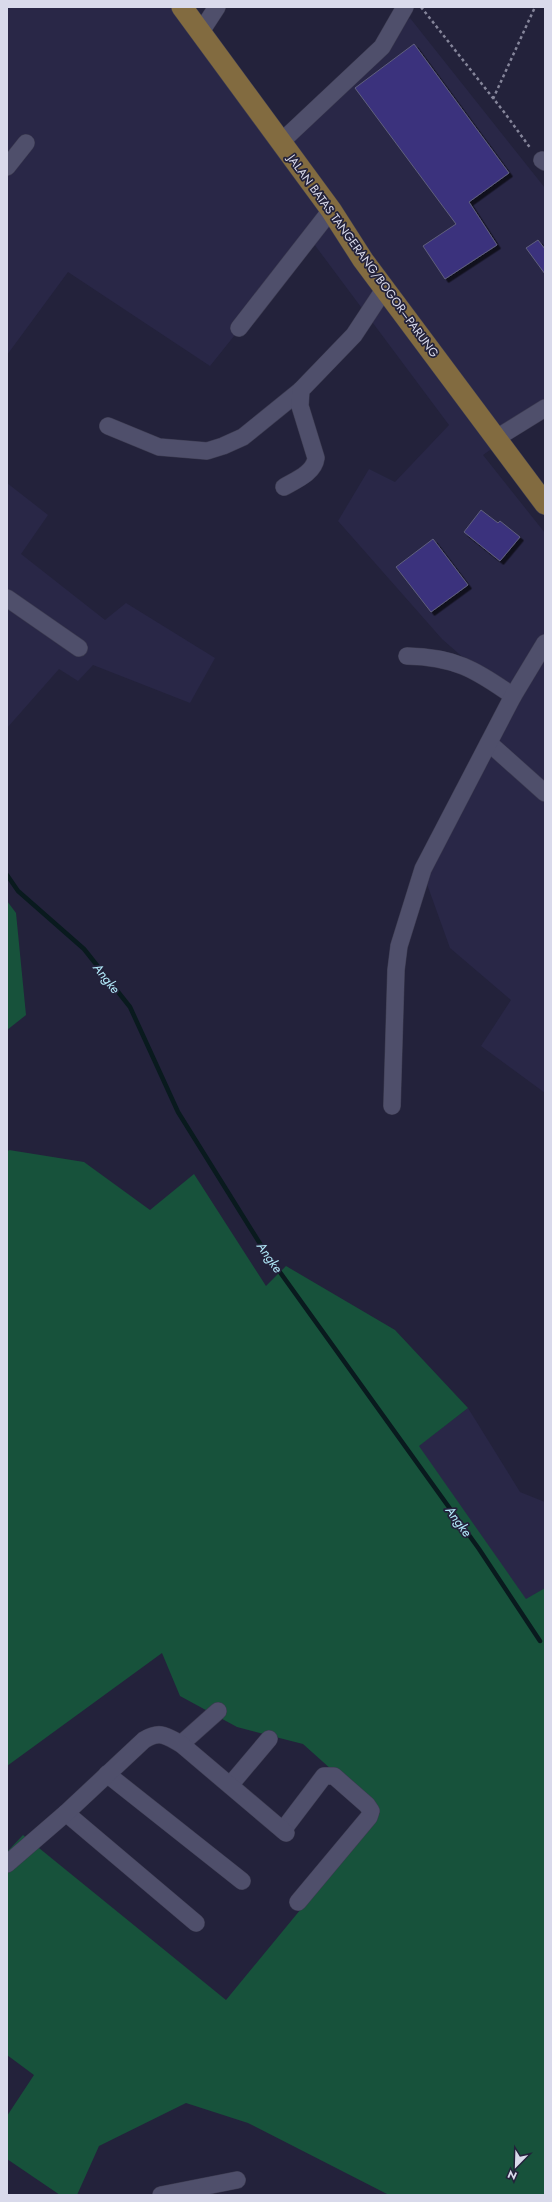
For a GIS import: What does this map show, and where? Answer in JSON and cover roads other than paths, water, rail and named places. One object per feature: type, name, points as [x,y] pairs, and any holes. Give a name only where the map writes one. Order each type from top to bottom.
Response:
[{"type":"main road","name":"JALAN BATAS TANGERANG/BOGOR–PARUNG","points":[[182,7],[331,210],[363,260],[495,439],[545,504]]},
{"type":"street","points":[[200,32],[217,7]]},
{"type":"street","points":[[281,142],[382,47],[405,7]]},
{"type":"street","points":[[7,167],[26,144]]},
{"type":"street","points":[[239,328],[331,210]]},
{"type":"street","points":[[108,426],[159,447],[207,451],[224,446],[243,437],[301,390],[354,335],[385,288]]},
{"type":"street","points":[[284,487],[309,471],[315,463],[316,458],[300,406],[301,390]]},
{"type":"street","points":[[495,439],[545,408]]},
{"type":"street","points":[[7,598],[79,648]]},
{"type":"street","points":[[392,1106],[396,970],[399,946],[423,869],[513,696],[545,643]]},
{"type":"street","points":[[406,656],[431,657],[459,663],[484,675],[513,696]]},
{"type":"street","points":[[489,743],[545,793]]},
{"type":"street","points":[[181,1744],[218,1711]]},
{"type":"street","points":[[7,1864],[66,1813],[149,1737],[156,1734],[164,1735],[181,1744],[231,1784],[284,1831],[324,1776],[328,1774],[334,1776],[367,1806],[370,1811],[369,1817],[298,1902]]},
{"type":"street","points":[[231,1784],[269,1738]]},
{"type":"street","points":[[107,1774],[242,1880]]},
{"type":"street","points":[[66,1813],[196,1922]]},
{"type":"street","points":[[161,2195],[237,2180]]},
{"type":"waterway","name":"Angke","points":[[7,875],[18,891],[84,949],[130,1007],[178,1112],[264,1250],[479,1549],[540,1641]]}]
